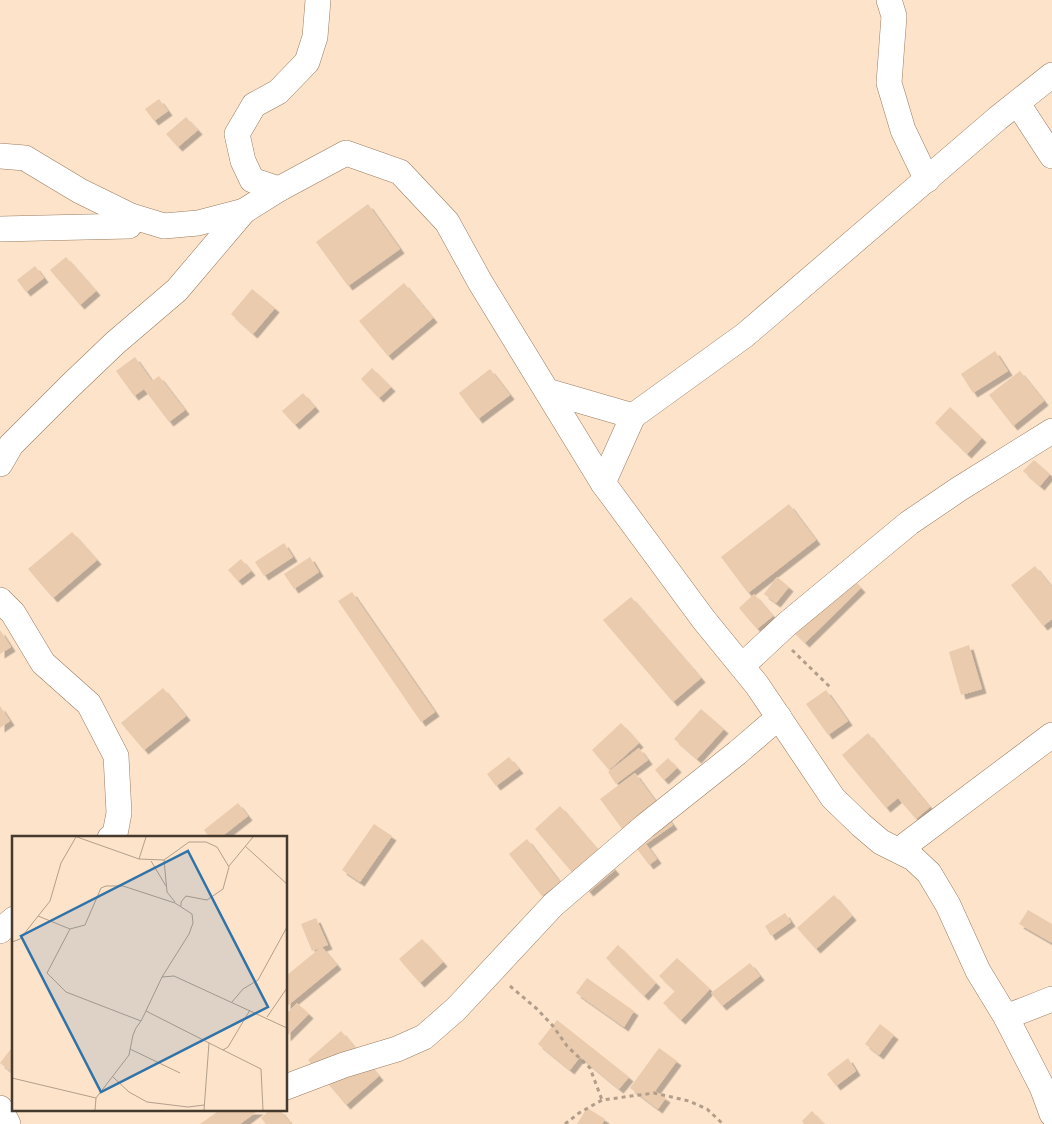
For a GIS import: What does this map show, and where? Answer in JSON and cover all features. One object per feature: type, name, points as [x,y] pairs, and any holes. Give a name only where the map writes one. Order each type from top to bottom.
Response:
[{"type":"street","points":[[279,189],[252,180],[243,160],[237,134],[254,106],[278,92],[307,62],[315,37],[318,0]]},
{"type":"street","points":[[889,0],[894,16],[889,82],[903,130],[927,180]]},
{"type":"street","points":[[603,483],[632,416],[745,336],[998,118],[1018,104],[1052,75]]},
{"type":"street","points":[[1018,104],[1052,156]]},
{"type":"street","points":[[0,156],[25,158],[80,191],[131,216],[164,226],[198,223],[244,211],[279,189],[346,153],[400,172],[447,222],[480,282],[603,483],[704,620],[742,666],[779,717],[833,798],[881,842],[914,858],[929,873],[948,905],[978,971],[1006,1017],[1042,1086],[1052,1114]]},
{"type":"street","points":[[0,464],[11,445],[69,387],[115,343],[177,290],[244,211]]},
{"type":"street","points":[[0,229],[129,226],[131,216]]},
{"type":"street","points":[[547,391],[632,416]]},
{"type":"street","points":[[742,666],[775,634],[909,523],[1052,431]]},
{"type":"street","points":[[0,600],[13,613],[43,663],[89,704],[116,756],[119,813],[115,834],[112,836]]},
{"type":"street","points":[[288,1086],[344,1065],[397,1049],[424,1037],[456,1008],[553,905],[645,826],[779,717]]},
{"type":"street","points":[[899,850],[1052,734]]},
{"type":"street","points":[[0,930],[12,921]]},
{"type":"street","points":[[1006,1017],[1052,1000]]},
{"type":"street","points":[[0,1108],[8,1124]]},
{"type":"path","points":[[775,634],[831,688]]},
{"type":"path","points":[[496,965],[497,972],[512,989],[537,1009],[553,1026],[567,1046],[590,1068],[602,1100]]},
{"type":"path","points":[[565,1124],[579,1113],[602,1100],[654,1093],[689,1101],[707,1108],[723,1124]]},
{"type":"building","points":[[159,99],[168,111],[154,121],[145,109]]},
{"type":"building","points":[[186,117],[198,130],[178,147],[166,134]]},
{"type":"building","points":[[368,204],[400,249],[348,286],[316,242]]},
{"type":"building","points":[[66,257],[96,291],[80,305],[50,270]]},
{"type":"building","points":[[35,266],[44,278],[26,292],[17,280]]},
{"type":"building","points":[[404,283],[433,318],[388,356],[359,321]]},
{"type":"building","points":[[252,289],[275,308],[253,334],[231,314]]},
{"type":"building","points":[[995,351],[1008,371],[973,393],[961,374]]},
{"type":"building","points":[[135,357],[152,381],[159,376],[185,410],[169,422],[144,389],[134,396],[116,371]]},
{"type":"building","points":[[372,368],[391,387],[379,398],[361,379]]},
{"type":"building","points":[[490,369],[510,395],[478,419],[459,393]]},
{"type":"building","points":[[1020,371],[1044,401],[1013,426],[989,395]]},
{"type":"building","points":[[303,393],[315,407],[295,425],[282,411]]},
{"type":"building","points":[[950,407],[982,438],[967,454],[935,423]]},
{"type":"building","points":[[1034,460],[1050,474],[1040,486],[1023,471]]},
{"type":"building","points":[[789,504],[816,540],[748,593],[721,557]]},
{"type":"building","points":[[72,532],[97,560],[53,598],[28,569]]},
{"type":"building","points":[[284,543],[293,557],[264,576],[255,562]]},
{"type":"building","points":[[310,557],[319,572],[294,589],[284,574]]},
{"type":"building","points":[[241,559],[251,571],[238,581],[228,570]]},
{"type":"building","points":[[838,564],[861,588],[805,643],[782,620]]},
{"type":"building","points":[[1035,566],[1052,587],[1052,619],[1043,626],[1011,585]]},
{"type":"building","points":[[777,577],[789,587],[776,603],[764,594]]},
{"type":"building","points":[[352,592],[435,712],[421,722],[338,601]]},
{"type":"building","points":[[754,594],[773,616],[757,629],[739,608]]},
{"type":"building","points":[[631,597],[701,678],[673,702],[603,620]]},
{"type":"building","points":[[0,630],[11,647],[0,654]]},
{"type":"building","points":[[969,645],[982,689],[961,695],[949,652]]},
{"type":"building","points":[[163,688],[186,716],[144,750],[121,723]]},
{"type":"building","points":[[826,690],[848,721],[828,735],[806,704]]},
{"type":"building","points":[[0,706],[10,721],[0,728]]},
{"type":"building","points":[[701,709],[724,729],[697,759],[674,739]]},
{"type":"building","points":[[621,723],[639,743],[609,770],[592,750]]},
{"type":"building","points":[[868,733],[930,807],[916,819],[898,798],[886,808],[842,755]]},
{"type":"building","points":[[639,748],[648,760],[616,784],[608,772]]},
{"type":"building","points":[[509,757],[519,769],[496,786],[487,774]]},
{"type":"building","points":[[668,758],[677,768],[664,780],[655,770]]},
{"type":"building","points":[[635,773],[673,825],[646,844],[657,859],[649,865],[600,799]]},
{"type":"building","points":[[238,803],[248,816],[223,836],[208,836],[204,830]]},
{"type":"building","points":[[560,806],[615,870],[589,892],[535,829]]},
{"type":"building","points":[[374,824],[392,836],[360,882],[342,870]]},
{"type":"building","points":[[527,839],[560,882],[542,896],[509,854]]},
{"type":"building","points":[[834,895],[852,916],[816,949],[797,928]]},
{"type":"building","points":[[1028,910],[1052,924],[1052,943],[1019,924]]},
{"type":"building","points":[[785,913],[791,922],[771,936],[765,926]]},
{"type":"building","points":[[316,918],[328,945],[322,947],[337,965],[288,1005],[288,974],[320,948],[312,951],[301,924]]},
{"type":"building","points":[[422,939],[443,962],[420,983],[399,959]]},
{"type":"building","points":[[618,945],[656,983],[644,996],[606,958]]},
{"type":"building","points":[[677,958],[710,989],[681,1020],[663,1003],[675,991],[659,976]]},
{"type":"building","points":[[750,963],[760,976],[722,1006],[711,993]]},
{"type":"building","points":[[587,978],[634,1011],[624,1027],[576,993]]},
{"type":"building","points":[[297,1003],[309,1014],[288,1035],[288,1012]]},
{"type":"building","points":[[557,1020],[629,1077],[619,1089],[580,1057],[570,1070],[538,1044]]},
{"type":"building","points":[[880,1024],[894,1035],[879,1055],[865,1044]]},
{"type":"building","points":[[341,1031],[379,1076],[346,1105],[308,1060]]},
{"type":"building","points":[[12,1048],[12,1072],[0,1063]]},
{"type":"building","points":[[659,1048],[677,1061],[655,1091],[666,1098],[658,1109],[630,1088]]},
{"type":"building","points":[[848,1058],[856,1071],[836,1086],[827,1074]]},
{"type":"building","points":[[587,1108],[605,1119],[602,1124],[577,1124]]},
{"type":"building","points":[[812,1111],[824,1124],[804,1124],[802,1121]]},
{"type":"building","points":[[217,1112],[256,1112],[240,1124],[200,1124]]},
{"type":"building","points":[[268,1112],[282,1112],[291,1124],[266,1124],[261,1118]]}]
